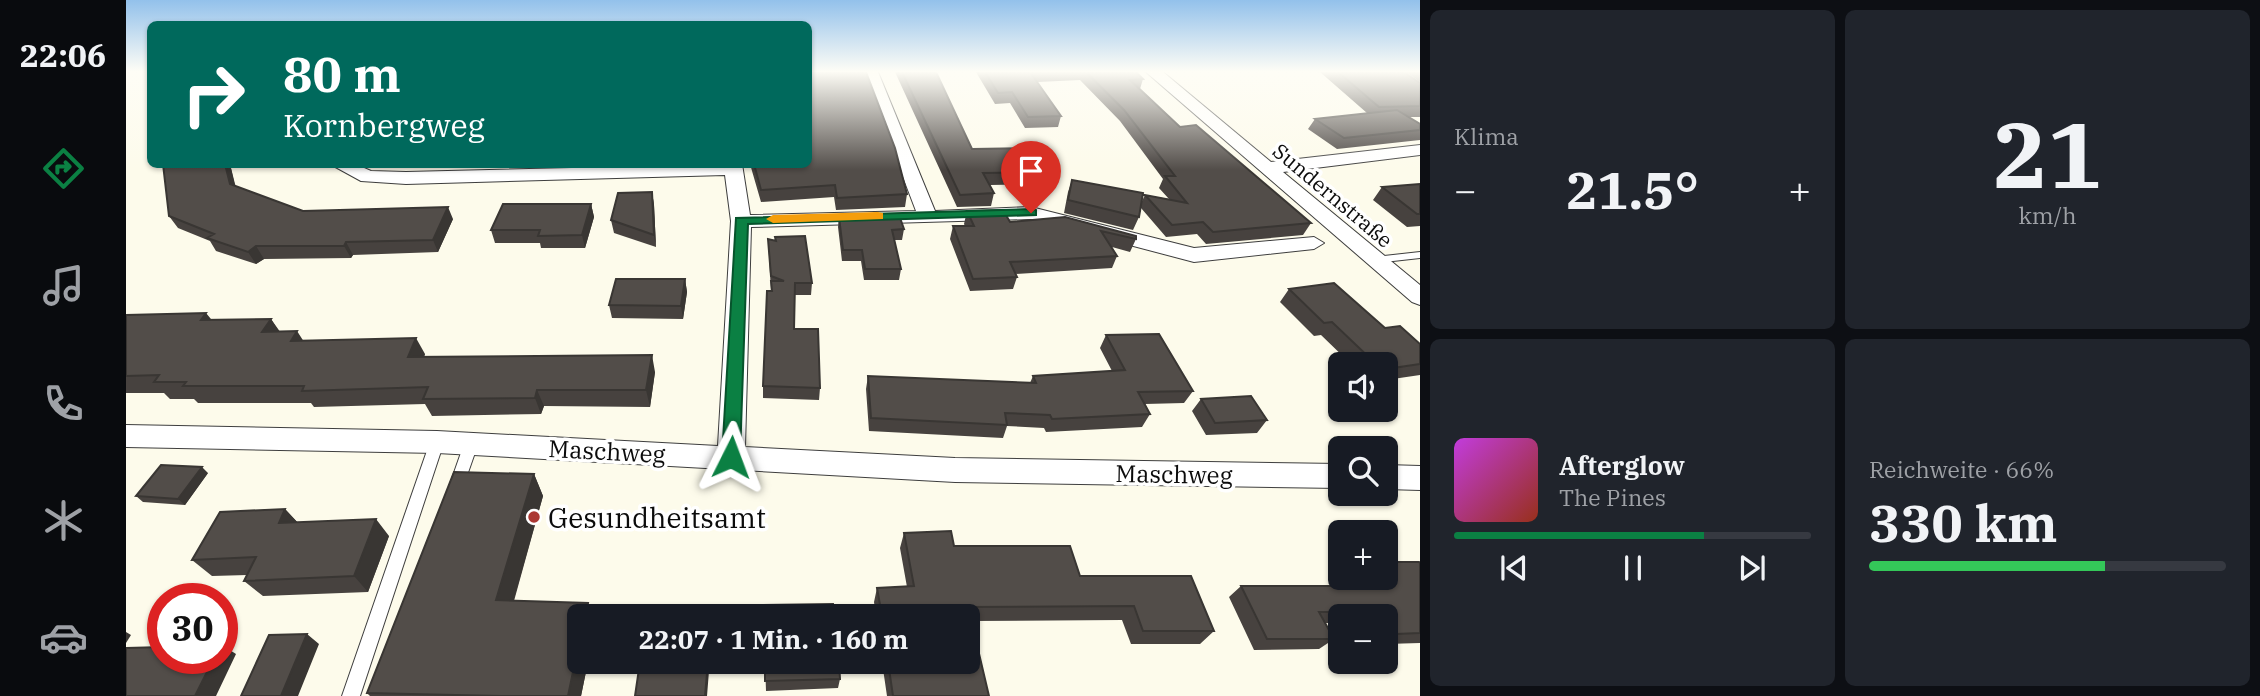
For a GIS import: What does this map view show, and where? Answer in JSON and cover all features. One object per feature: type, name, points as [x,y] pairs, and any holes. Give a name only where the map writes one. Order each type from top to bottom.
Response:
[{"type":"street","points":[[883,104],[928,217]]},
{"type":"street","name":"Sundernstraße","points":[[1191,104],[1420,297]]},
{"type":"street","points":[[1266,168],[1420,150]]},
{"type":"street","points":[[348,168],[368,177],[406,178],[703,168]]},
{"type":"street","points":[[731,457],[741,220],[733,168]]},
{"type":"street","points":[[741,220],[1031,213],[1194,254],[1314,243]]},
{"type":"street","name":"Maschweg","points":[[126,436],[437,442],[955,470],[1328,476]]},
{"type":"street","points":[[1398,477],[1420,478]]},
{"type":"lane","points":[[1375,260],[1420,255]]},
{"type":"lane","points":[[351,696],[437,442]]},
{"type":"lane","points":[[448,507],[471,444]]},
{"type":"building","points":[[812,104],[878,104],[895,148],[907,194],[837,198],[835,185],[761,190],[755,168],[812,168]]},
{"type":"building","points":[[917,104],[951,104],[972,149],[1033,148],[1047,172],[983,173],[994,193],[960,195]]},
{"type":"building","points":[[1020,104],[1053,104],[1061,116],[1028,117]]},
{"type":"building","points":[[1118,104],[1156,104],[1180,127],[1196,125],[1311,223],[1213,232],[1203,222],[1172,225],[1145,195],[1187,203],[1165,176],[1175,176]]},
{"type":"building","points":[[1376,104],[1420,104],[1420,106],[1379,107]]},
{"type":"building","points":[[1397,110],[1420,124],[1420,130],[1344,138],[1315,119]]},
{"type":"building","points":[[163,168],[226,168],[230,184],[303,211],[448,207],[433,240],[346,242],[344,246],[256,246],[248,252],[207,238],[214,234],[169,216]]},
{"type":"building","points":[[1072,180],[1143,193],[1139,217],[1068,200]]},
{"type":"building","points":[[1420,184],[1420,214],[1382,187]]},
{"type":"building","points":[[652,192],[654,235],[611,220],[618,193]]},
{"type":"building","points":[[503,204],[591,204],[582,235],[538,236],[540,230],[491,230]]},
{"type":"building","points":[[1003,210],[1010,222],[1065,217],[1136,236],[1136,239],[1101,231],[1117,256],[1010,262],[1017,277],[973,279],[953,226],[974,226],[967,211]]},
{"type":"building","points":[[899,215],[904,229],[892,230],[901,269],[865,269],[862,250],[843,250],[839,217]]},
{"type":"building","points":[[805,236],[812,283],[795,283],[794,329],[818,329],[820,388],[763,386],[767,291],[772,291],[771,281],[784,281],[771,276],[768,239],[776,241],[775,237]]},
{"type":"building","points":[[616,279],[685,279],[681,306],[609,305]]},
{"type":"building","points":[[1334,283],[1385,328],[1400,326],[1420,344],[1420,364],[1398,367],[1398,352],[1363,352],[1332,322],[1324,323],[1289,289]]},
{"type":"building","points":[[206,313],[201,320],[271,319],[262,332],[297,331],[291,341],[416,338],[408,357],[652,355],[646,390],[537,390],[535,398],[423,399],[428,387],[302,391],[304,386],[183,386],[186,382],[154,382],[159,375],[126,376],[126,315]]},
{"type":"building","points":[[1159,334],[1193,391],[1138,392],[1150,414],[1052,419],[1050,415],[1005,413],[1007,425],[871,418],[868,376],[1036,383],[1033,376],[1125,370],[1106,335]]},
{"type":"building","points":[[1251,396],[1267,420],[1215,423],[1201,399]]},
{"type":"building","points":[[161,465],[202,467],[178,499],[136,496]]},
{"type":"building","points":[[454,472],[534,474],[496,600],[588,603],[567,604],[567,674],[573,674],[568,696],[367,693]]},
{"type":"building","points":[[285,509],[279,523],[376,519],[354,576],[244,581],[256,557],[192,560],[220,512]]},
{"type":"building","points":[[951,531],[954,546],[1070,546],[1080,576],[1191,576],[1214,631],[1143,631],[1134,606],[980,607],[980,604],[880,604],[877,588],[914,586],[904,533]]},
{"type":"building","points":[[1398,562],[1419,562],[1420,633],[1398,634],[1398,604],[1328,604],[1328,612],[1319,612],[1328,628],[1328,639],[1267,639],[1241,586],[1328,586],[1328,590],[1398,590]]},
{"type":"building","points":[[307,634],[281,696],[241,696],[269,635]]},
{"type":"building","points":[[147,647],[147,674],[206,674],[195,696],[126,696],[126,648]]},
{"type":"building","points":[[980,658],[989,696],[893,696],[890,674],[980,674]]},
{"type":"building","points":[[638,674],[707,674],[705,696],[635,696]]},
{"type":"building","points":[[765,674],[840,674],[840,679],[765,681]]},
{"type":"slow traffic","points":[[773,219],[878,216]]},
{"type":"place","name":"Gesundheitsamt","points":[[534,517]]},
{"type":"route","points":[[731,457],[741,220],[1031,213]]}]
